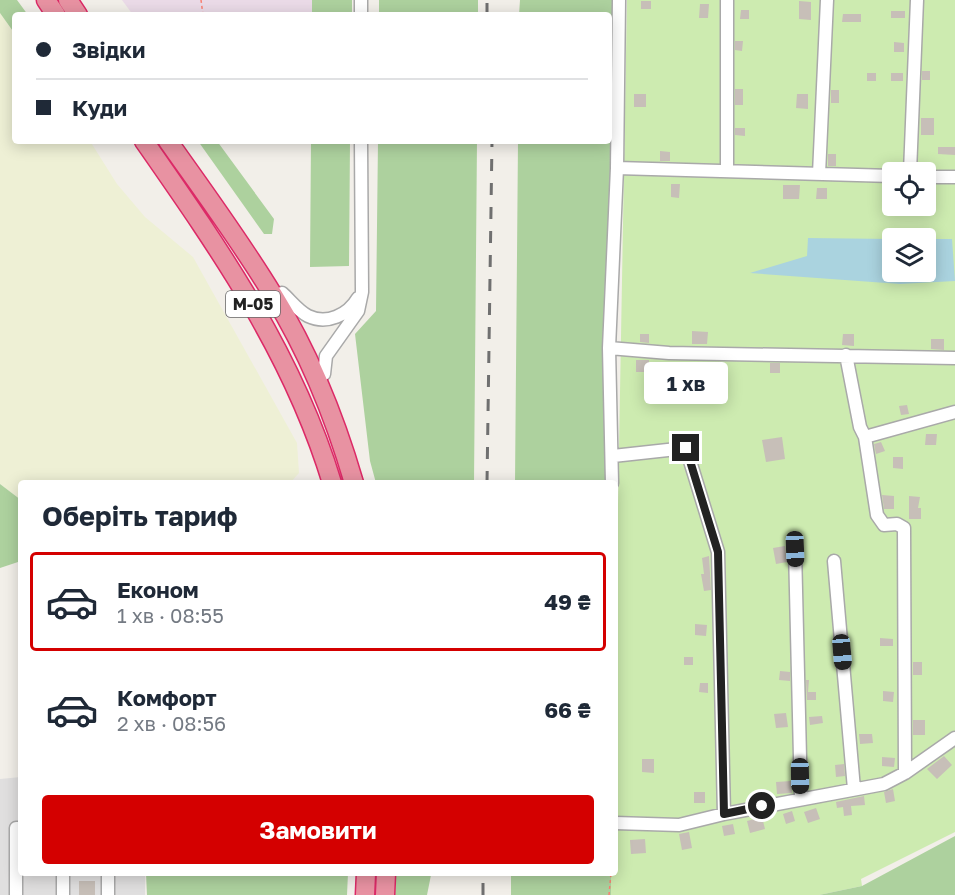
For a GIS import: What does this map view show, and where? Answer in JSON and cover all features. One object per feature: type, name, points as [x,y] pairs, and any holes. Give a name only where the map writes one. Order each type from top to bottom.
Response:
[{"type":"highway","points":[[132,144],[174,184]]},
{"type":"highway","name":"М-05","points":[[146,144],[226,259],[260,315],[300,398],[325,458],[331,480]]},
{"type":"highway","name":"М-05","points":[[170,144],[233,232],[274,297],[312,370],[341,439],[353,480]]},
{"type":"highway","points":[[233,232],[264,263],[282,293],[324,374],[337,407],[341,439]]},
{"type":"highway","points":[[365,895],[366,876]]},
{"type":"highway","points":[[385,895],[386,876]]},
{"type":"street","points":[[612,480],[609,348],[616,168],[619,0]]},
{"type":"street","points":[[727,0],[727,171]]},
{"type":"street","points":[[819,174],[827,0]]},
{"type":"street","points":[[910,162],[917,0]]},
{"type":"street","points":[[324,374],[326,356],[358,311],[362,292],[361,144]]},
{"type":"street","points":[[616,168],[882,176]]},
{"type":"street","points":[[936,177],[955,177]]},
{"type":"street","points":[[282,293],[309,317],[331,320],[354,306],[362,292]]},
{"type":"street","points":[[609,348],[669,353],[955,358]]},
{"type":"street","points":[[846,356],[860,427],[865,437],[876,515],[884,525],[897,524],[904,528],[905,773]]},
{"type":"street","points":[[865,437],[955,412]]},
{"type":"street","points":[[613,456],[686,448],[718,552],[724,814]]},
{"type":"street","points":[[795,549],[801,799]]},
{"type":"street","points":[[834,561],[854,789]]},
{"type":"street","points":[[618,823],[679,825],[724,814],[884,784],[905,773],[955,738]]},
{"type":"street","points":[[15,895],[16,828],[18,828]]},
{"type":"street","points":[[63,876],[63,895]]},
{"type":"street","points":[[108,876],[108,895]]},
{"type":"path","points":[[609,895],[610,876]]},
{"type":"shaded area","points":[[122,0],[312,0],[312,12],[131,12]]},
{"type":"shaded area","points":[[18,777],[18,876],[145,876],[145,895],[0,895],[0,779]]},
{"type":"green space","points":[[0,0],[17,0],[26,12],[12,12],[12,30],[0,13]]},
{"type":"green space","points":[[312,0],[352,0],[352,12],[312,12]]},
{"type":"green space","points":[[379,0],[478,0],[478,12],[379,12]]},
{"type":"green space","points":[[520,0],[619,0],[615,480],[515,480],[518,144],[612,144],[612,12],[519,12]]},
{"type":"green space","points":[[627,0],[955,0],[955,832],[861,879],[862,886],[819,895],[611,895],[611,876],[618,876],[618,505]]},
{"type":"green space","points":[[0,13],[12,30],[12,144],[92,144],[117,184],[145,217],[193,257],[297,443],[299,473],[293,480],[18,480],[18,498],[0,484]]},
{"type":"green space","points":[[200,144],[219,144],[274,219],[272,234],[264,234]]},
{"type":"green space","points":[[311,144],[350,144],[349,266],[310,267]]},
{"type":"green space","points":[[378,144],[477,144],[474,480],[375,480],[370,461],[355,334],[376,311]]},
{"type":"green space","points":[[0,484],[18,498],[18,562],[0,568]]},
{"type":"green space","points":[[955,836],[955,895],[819,895],[862,886]]},
{"type":"green space","points":[[146,876],[348,876],[347,895],[147,895]]},
{"type":"green space","points":[[396,876],[431,876],[427,895],[395,895]]},
{"type":"green space","points":[[511,876],[611,876],[611,895],[511,895]]},
{"type":"water","points":[[808,238],[882,239],[882,282],[936,282],[936,239],[952,239],[955,281],[900,284],[750,273],[807,256]]},
{"type":"building","points":[[641,1],[651,1],[651,9],[641,9]]},
{"type":"building","points":[[799,1],[811,2],[811,20],[799,19]]},
{"type":"building","points":[[700,4],[709,4],[708,18],[699,18]]},
{"type":"building","points":[[741,10],[749,10],[749,19],[740,19]]},
{"type":"building","points":[[891,11],[905,11],[905,18],[891,18]]},
{"type":"building","points":[[843,14],[861,14],[861,22],[842,22]]},
{"type":"building","points":[[735,41],[743,41],[742,51],[735,50]]},
{"type":"building","points":[[894,42],[904,43],[904,52],[894,52]]},
{"type":"building","points":[[922,71],[930,71],[930,80],[922,80]]},
{"type":"building","points":[[867,73],[876,73],[876,81],[867,81]]},
{"type":"building","points":[[891,73],[903,73],[903,81],[891,81]]},
{"type":"building","points":[[735,89],[743,89],[743,105],[735,105]]},
{"type":"building","points":[[831,90],[839,90],[839,103],[831,103]]},
{"type":"building","points":[[634,94],[646,94],[646,107],[634,107]]},
{"type":"building","points":[[797,94],[808,94],[808,109],[796,108]]},
{"type":"building","points":[[921,118],[934,118],[934,135],[921,135]]},
{"type":"building","points":[[735,128],[745,128],[745,136],[735,135]]},
{"type":"building","points":[[938,147],[955,147],[955,155],[938,154]]},
{"type":"building","points":[[660,151],[670,152],[670,161],[660,161]]},
{"type":"building","points":[[828,154],[836,154],[836,166],[828,166]]},
{"type":"building","points":[[671,184],[680,184],[679,198],[671,197]]},
{"type":"building","points":[[783,185],[800,185],[799,199],[783,199]]},
{"type":"building","points":[[817,188],[827,188],[827,199],[816,199]]},
{"type":"building","points":[[692,331],[708,332],[707,344],[692,344]]},
{"type":"building","points":[[640,334],[649,334],[649,343],[640,342]]},
{"type":"building","points":[[843,334],[854,334],[854,346],[842,345]]},
{"type":"building","points":[[931,339],[944,339],[944,350],[931,349]]},
{"type":"building","points":[[636,360],[649,360],[649,372],[636,372]]},
{"type":"building","points":[[721,363],[723,374],[709,376],[707,365]]},
{"type":"building","points":[[770,363],[780,363],[780,373],[770,373]]},
{"type":"building","points":[[907,405],[909,414],[901,415],[899,406]]},
{"type":"building","points":[[926,434],[937,434],[936,445],[925,445]]},
{"type":"building","points":[[782,437],[785,459],[766,462],[762,440]]},
{"type":"building","points":[[881,442],[885,451],[876,454],[874,444]]},
{"type":"building","points":[[893,457],[903,457],[903,469],[893,468]]},
{"type":"building","points":[[882,495],[894,496],[894,509],[884,509]]},
{"type":"building","points":[[909,496],[920,497],[918,508],[921,508],[921,519],[909,519]]},
{"type":"building","points":[[785,546],[787,562],[776,564],[773,548]]},
{"type":"building","points":[[709,556],[711,590],[704,591],[701,574],[704,574],[702,558]]},
{"type":"building","points":[[695,624],[707,625],[706,636],[695,635]]},
{"type":"building","points":[[880,638],[893,639],[893,646],[880,646]]},
{"type":"building","points":[[684,657],[693,657],[693,665],[684,665]]},
{"type":"building","points":[[913,662],[922,662],[922,675],[913,675]]},
{"type":"building","points":[[780,671],[790,672],[790,681],[779,680]]},
{"type":"building","points":[[806,680],[809,680],[808,692],[816,692],[816,700],[807,700]]},
{"type":"building","points":[[700,683],[708,683],[708,693],[699,692]]},
{"type":"building","points":[[883,691],[894,692],[893,702],[883,701]]},
{"type":"building","points":[[786,713],[788,727],[776,728],[774,714]]},
{"type":"building","points":[[822,716],[823,723],[810,725],[809,717]]},
{"type":"building","points":[[913,720],[925,720],[925,735],[913,735]]},
{"type":"building","points":[[859,734],[872,734],[873,743],[860,744]]},
{"type":"building","points":[[944,756],[952,765],[937,779],[927,769]]},
{"type":"building","points":[[882,757],[895,758],[894,767],[882,766]]},
{"type":"building","points":[[642,759],[654,759],[654,773],[642,772]]},
{"type":"building","points":[[844,764],[845,776],[836,777],[835,765]]},
{"type":"building","points":[[791,781],[792,793],[777,794],[776,782]]},
{"type":"building","points":[[893,789],[895,801],[886,803],[884,792]]},
{"type":"building","points":[[694,792],[705,792],[705,803],[694,803]]},
{"type":"building","points":[[864,796],[865,805],[851,806],[852,815],[844,816],[843,807],[837,808],[836,802]]},
{"type":"building","points":[[816,808],[820,819],[808,823],[804,812]]},
{"type":"building","points":[[792,811],[795,821],[786,824],[783,814]]},
{"type":"building","points":[[762,817],[765,829],[750,833],[747,821]]},
{"type":"building","points":[[733,824],[735,834],[724,836],[722,826]]},
{"type":"building","points":[[689,832],[692,848],[682,850],[679,834]]},
{"type":"building","points":[[645,839],[646,853],[631,854],[630,840]]},
{"type":"building","points":[[79,881],[95,881],[95,895],[79,895]]},
{"type":"railway","points":[[487,0],[487,12]]},
{"type":"railway","points":[[487,480],[492,144]]},
{"type":"railway","points":[[483,876],[483,895]]},
{"type":"route","points":[[686,448],[718,552],[724,814],[762,806]]}]
